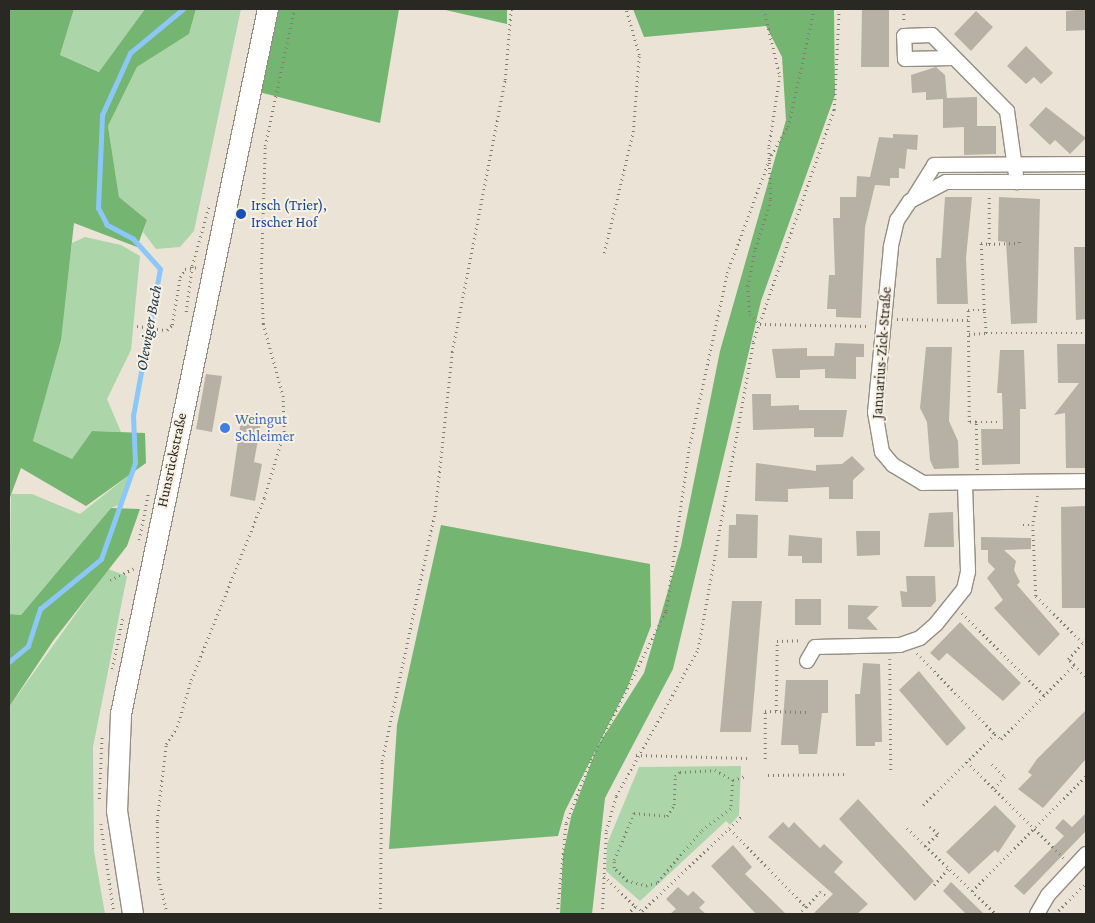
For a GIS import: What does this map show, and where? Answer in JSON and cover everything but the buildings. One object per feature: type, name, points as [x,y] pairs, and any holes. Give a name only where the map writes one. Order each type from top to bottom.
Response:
[{"type":"main road","name":"Hunsrückstraße","points":[[133,914],[123,872],[116,782],[121,714],[149,569],[268,9]]},
{"type":"street","points":[[952,58],[1006,111],[1017,182]]},
{"type":"street","name":"Januarius-Zick-Straße","points":[[1086,164],[934,165],[893,232],[882,322],[875,412],[882,452],[894,465],[922,483],[971,485],[1086,482]]},
{"type":"street","points":[[915,196],[946,182],[1086,182]]},
{"type":"street","points":[[807,661],[815,647],[890,646],[907,643],[928,632],[964,589],[968,571],[971,485]]},
{"type":"street","points":[[1037,914],[1048,895],[1085,857]]},
{"type":"path","points":[[167,914],[158,878],[158,821],[166,744],[178,727],[191,680],[264,498],[284,432],[282,397],[263,324],[261,274],[265,146],[294,9]]},
{"type":"path","points":[[380,914],[377,868],[383,753],[436,512],[448,380],[505,80],[511,9]]},
{"type":"path","points":[[604,253],[633,132],[639,55],[626,9]]},
{"type":"path","points":[[764,9],[780,76],[771,155],[771,200],[748,286],[750,314],[760,324],[968,320]]},
{"type":"path","points":[[557,914],[566,823],[591,760],[666,611],[689,448],[727,273],[771,155],[788,127],[799,90],[814,9]]},
{"type":"path","points":[[602,914],[606,831],[616,796],[636,755],[698,649],[735,432],[760,324],[834,110],[839,9]]},
{"type":"path","points":[[989,244],[990,181]]},
{"type":"path","points":[[986,333],[981,243],[1019,243],[1019,239]]},
{"type":"path","points":[[137,326],[159,331],[172,325],[185,269],[212,268]]},
{"type":"path","points":[[984,310],[968,310],[969,422],[1001,422]]},
{"type":"path","points":[[969,334],[1086,333]]},
{"type":"path","points":[[971,485],[976,422]]},
{"type":"path","points":[[1043,491],[1034,500],[1033,525],[1036,596],[1083,643]]},
{"type":"path","points":[[1023,526],[1033,525]]},
{"type":"path","points":[[110,580],[122,571],[149,569]]},
{"type":"path","points":[[953,604],[1044,695]]},
{"type":"path","points":[[776,711],[777,641],[813,640]]},
{"type":"path","points":[[1086,640],[1068,659],[1086,677]]},
{"type":"path","points":[[907,643],[1001,739],[1074,665]]},
{"type":"path","points":[[890,646],[891,772]]},
{"type":"path","points":[[766,760],[765,711],[806,712]]},
{"type":"path","points":[[923,805],[995,734]]},
{"type":"path","points":[[636,755],[747,758]]},
{"type":"path","points":[[967,762],[1073,868]]},
{"type":"path","points":[[992,764],[1005,777],[994,789]]},
{"type":"path","points":[[734,780],[731,809],[701,832],[657,883],[637,885],[617,872],[614,860],[634,813],[670,815],[675,776],[680,772],[715,770],[734,780],[745,776]]},
{"type":"path","points":[[768,775],[848,774]]},
{"type":"path","points":[[972,891],[1086,776]]},
{"type":"path","points":[[642,911],[741,818]]},
{"type":"path","points":[[925,846],[938,834],[930,827]]},
{"type":"path","points":[[907,828],[996,914]]},
{"type":"path","points":[[730,829],[806,907]]},
{"type":"path","points":[[934,885],[949,868]]},
{"type":"path","points":[[604,876],[645,914]]},
{"type":"path","points":[[1055,914],[1086,883]]},
{"type":"path","points":[[799,914],[820,892],[825,895]]},
{"type":"path","points":[[628,914],[636,906]]},
{"type":"green space","points":[[9,9],[74,9],[60,55],[99,72],[145,9],[196,9],[189,34],[137,67],[108,126],[119,197],[147,220],[137,247],[74,223],[61,340],[33,441],[72,459],[92,431],[145,433],[146,463],[86,506],[21,468],[9,500]]},
{"type":"green space","points":[[74,9],[145,9],[100,72],[60,55]]},
{"type":"green space","points":[[196,9],[241,9],[194,231],[180,247],[156,249],[143,232],[147,220],[119,197],[108,126],[137,67],[189,34]]},
{"type":"green space","points":[[276,9],[399,9],[380,123],[259,92]]},
{"type":"green space","points":[[441,9],[507,9],[507,24]]},
{"type":"green space","points":[[633,9],[834,9],[835,95],[761,301],[673,669],[605,798],[592,914],[560,914],[563,855],[571,817],[597,747],[644,673],[681,546],[720,351],[786,120],[782,57],[766,26],[644,37]]},
{"type":"green space","points":[[85,237],[121,245],[140,256],[131,350],[107,399],[121,432],[92,431],[72,459],[33,441],[59,344],[72,243]]},
{"type":"green space","points":[[129,475],[121,504],[111,508],[21,615],[9,614],[11,494],[32,494],[80,514]]},
{"type":"green space","points":[[111,508],[140,509],[127,546],[53,641],[9,707],[9,614],[21,615]]},
{"type":"green space","points":[[441,525],[650,564],[651,626],[628,686],[565,811],[558,836],[389,849],[397,725]]},
{"type":"green space","points":[[108,569],[127,576],[93,747],[94,851],[105,914],[9,914],[9,707]]},
{"type":"green space","points":[[741,766],[739,815],[730,825],[726,821],[640,901],[606,871],[607,844],[639,767]]},
{"type":"waterway","name":"Olewiger Bach","points":[[9,662],[28,646],[40,609],[101,559],[135,463],[133,416],[160,269],[133,239],[107,225],[98,208],[102,115],[130,53],[183,9]]},
{"type":"place","name":"Irsch (Trier), Irscher Hof","points":[[241,214]]},
{"type":"place","name":"Weingut Schleimer","points":[[225,428]]}]
